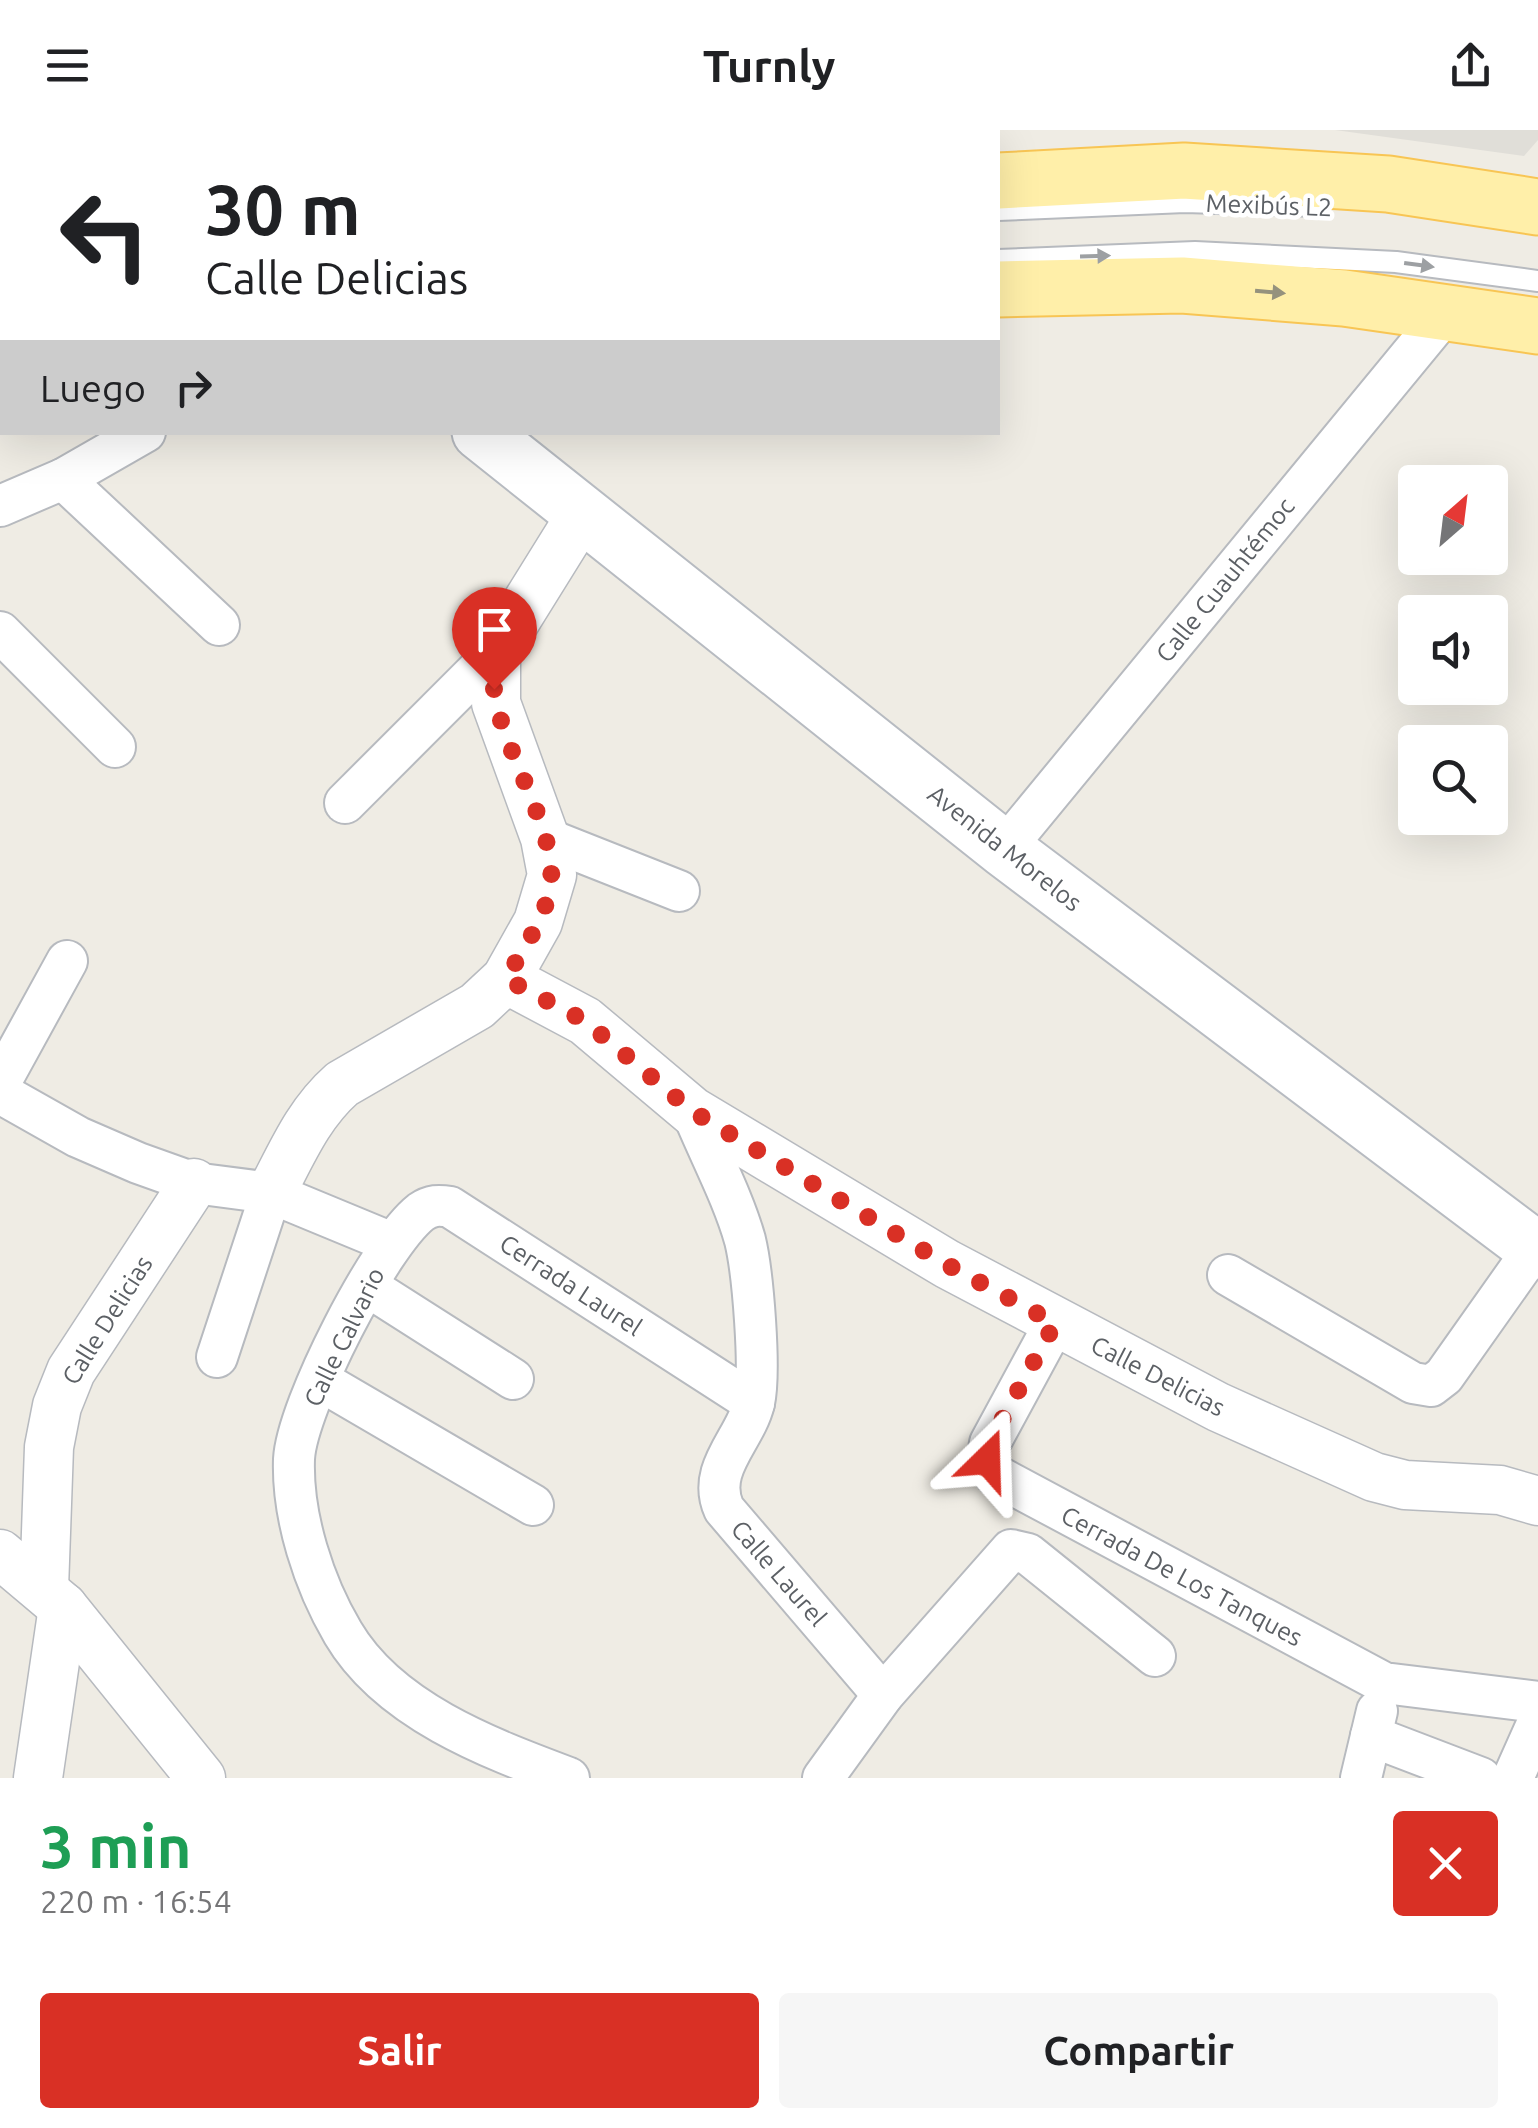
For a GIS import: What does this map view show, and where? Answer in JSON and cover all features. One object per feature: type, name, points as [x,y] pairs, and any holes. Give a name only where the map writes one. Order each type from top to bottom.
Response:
[{"type":"main road","points":[[1000,182],[1184,172],[1388,184],[1538,207]]},
{"type":"main road","points":[[1000,289],[1182,285],[1447,311],[1538,326]]},
{"type":"main road","name":"Avenida Morelos","points":[[484,435],[1004,849],[1537,1248]]},
{"type":"street","name":"Calle Cuauhtémoc","points":[[1004,849],[1447,311]]},
{"type":"street","points":[[5,512],[141,435]]},
{"type":"street","points":[[62,479],[219,624]]},
{"type":"street","points":[[345,803],[496,652],[583,512]]},
{"type":"street","points":[[0,632],[115,747]]},
{"type":"street","points":[[217,1357],[271,1193],[311,1116],[342,1084],[455,1022],[506,979],[550,891],[552,874],[545,838],[496,703],[496,652]]},
{"type":"street","points":[[545,838],[679,890]]},
{"type":"street","points":[[0,1083],[67,961]]},
{"type":"street","name":"Calle Delicias","points":[[506,979],[585,1021],[692,1111],[946,1264],[1218,1408],[1374,1477],[1405,1485],[1500,1490],[1538,1500]]},
{"type":"street","name":"Calle Calvario","points":[[0,1093],[78,1137],[194,1183],[271,1193],[392,1243],[318,1380],[299,1432],[296,1494],[324,1596],[345,1636],[377,1675],[431,1714],[487,1747],[570,1778]]},
{"type":"street","name":"Calle Laurel","points":[[692,1111],[745,1241],[755,1348],[754,1403],[718,1478],[716,1493],[724,1509],[883,1695]]},
{"type":"street","name":"Calle Delicias","points":[[38,1778],[54,1598],[48,1447],[56,1406],[72,1371],[194,1183]]},
{"type":"street","name":"Cerrada Laurel","points":[[392,1243],[423,1211],[436,1205],[450,1207],[754,1403]]},
{"type":"street","points":[[1228,1275],[1413,1384],[1431,1386],[1444,1376],[1537,1248]]},
{"type":"street","points":[[367,1286],[514,1378]]},
{"type":"street","name":"Cerrada De Los Tanques","points":[[1055,1323],[990,1442],[987,1460],[996,1474],[1384,1683],[1538,1702]]},
{"type":"street","points":[[318,1380],[532,1505]]},
{"type":"street","points":[[823,1778],[883,1695],[1010,1550],[1028,1554],[1155,1656]]},
{"type":"street","points":[[0,1554],[54,1598],[201,1778]]},
{"type":"street","points":[[1361,1778],[1384,1683]]},
{"type":"street","points":[[1513,1778],[1538,1722]]},
{"type":"street","points":[[1370,1736],[1480,1778]]},
{"type":"lane","name":"Mexibús L2","points":[[1000,210],[1185,202],[1334,206]]},
{"type":"lane","name":"Mexibús L2","points":[[1000,260],[1194,252],[1396,262],[1538,281]]},
{"type":"shaded area","points":[[1335,130],[1538,130],[1538,140],[1524,156]]},
{"type":"route","points":[[494,689],[522,781],[545,838],[552,874],[538,922],[506,979],[585,1021],[692,1111],[946,1264],[1055,1323],[990,1442],[987,1460]]}]
